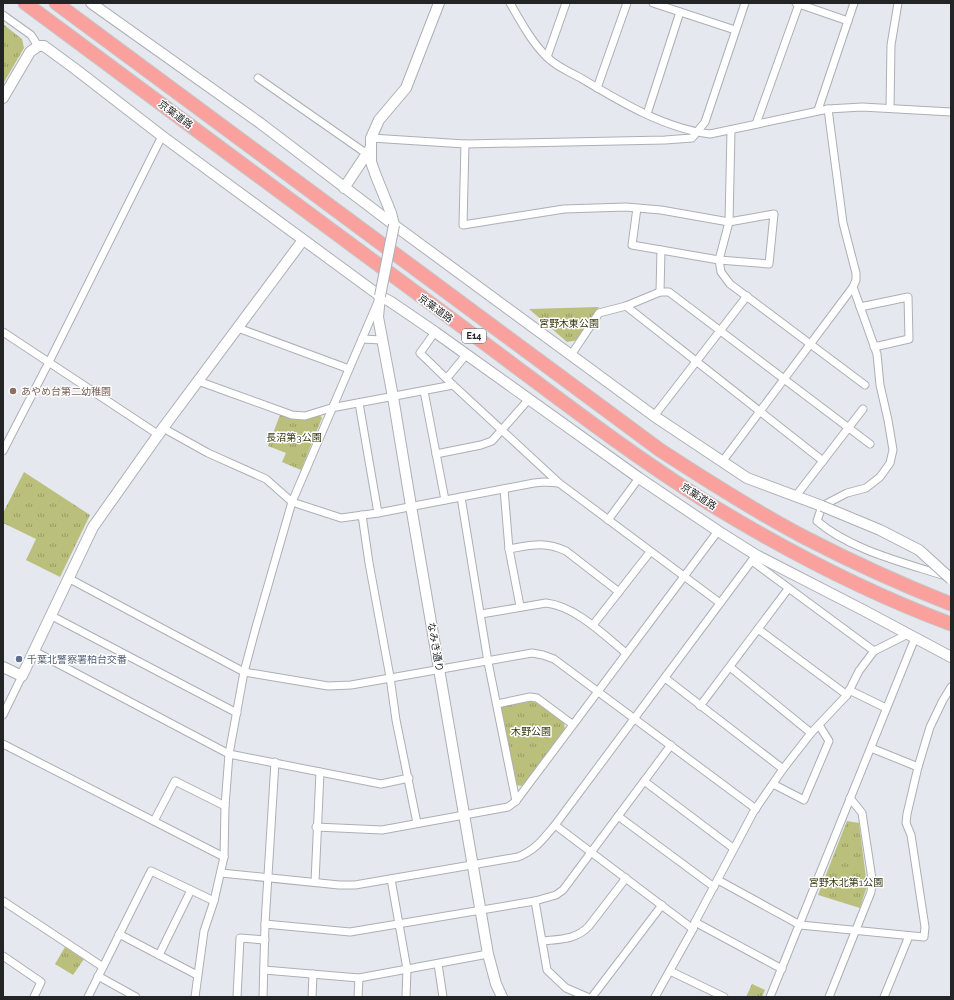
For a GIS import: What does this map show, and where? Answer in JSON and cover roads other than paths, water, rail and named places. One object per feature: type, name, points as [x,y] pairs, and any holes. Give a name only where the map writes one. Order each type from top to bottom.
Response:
[{"type":"highway","name":"京葉道路","points":[[25,3],[428,302],[660,470],[704,500],[750,528],[830,572],[886,598],[951,624]]},
{"type":"highway","name":"京葉道路","points":[[56,3],[660,450],[718,487],[802,536],[846,558],[948,602]]},
{"type":"street","points":[[90,3],[260,123],[394,226],[654,416],[722,462],[747,478],[822,506],[880,530],[919,550],[951,578]]},
{"type":"street","points":[[394,226],[391,213],[368,152],[370,138],[378,120],[406,88],[439,3]]},
{"type":"street","points":[[510,3],[516,7],[534,42],[547,58],[597,88],[647,114],[671,125],[698,133],[710,134],[828,109],[862,107],[951,112]]},
{"type":"street","points":[[547,58],[566,3]]},
{"type":"street","points":[[597,88],[627,3]]},
{"type":"street","points":[[652,3],[735,30]]},
{"type":"street","points":[[370,138],[466,144],[664,140],[692,138],[698,133],[705,122],[745,3]]},
{"type":"street","points":[[818,110],[854,3]]},
{"type":"street","points":[[890,108],[891,45],[898,3]]},
{"type":"street","points":[[756,124],[797,4],[848,21]]},
{"type":"street","points":[[647,114],[680,12]]},
{"type":"street","points":[[3,15],[31,35],[38,46]]},
{"type":"street","points":[[3,98],[30,52],[38,46],[44,46],[162,136],[380,296],[435,332],[639,478],[718,531],[754,558],[788,589],[874,651]]},
{"type":"street","points":[[258,78],[368,152]]},
{"type":"street","points":[[722,462],[853,287],[856,280],[856,273],[843,223],[828,109]]},
{"type":"street","points":[[731,130],[729,222],[719,260],[721,272],[730,284],[865,385]]},
{"type":"street","points":[[3,451],[162,136]]},
{"type":"street","points":[[466,144],[462,224],[564,210],[626,206],[729,222],[774,214],[769,264],[719,260],[632,245],[637,208]]},
{"type":"street","points":[[344,188],[368,152]]},
{"type":"street","name":"なみき通り","points":[[394,226],[380,296],[378,317],[488,954],[496,984],[502,997]]},
{"type":"street","points":[[3,715],[93,528],[161,431],[303,240]]},
{"type":"street","points":[[660,292],[661,250]]},
{"type":"street","points":[[853,287],[877,354],[880,385],[893,450],[890,463],[880,477],[866,488],[847,493],[822,506],[816,521],[829,532],[870,551],[951,578]]},
{"type":"street","points":[[571,355],[599,313],[626,306],[660,292],[669,292],[870,444]]},
{"type":"street","points":[[194,997],[204,931],[214,901],[224,857],[225,806],[229,754],[244,672],[292,502],[380,296]]},
{"type":"street","points":[[654,416],[746,296]]},
{"type":"street","points":[[860,307],[908,297],[909,339],[874,347]]},
{"type":"street","points":[[626,306],[823,461]]},
{"type":"street","points":[[238,328],[349,369]]},
{"type":"street","points":[[3,332],[161,431],[266,479],[292,502],[341,518],[378,513],[534,483],[559,483]]},
{"type":"street","points":[[435,332],[420,352],[453,385],[559,483],[720,603]]},
{"type":"street","points":[[362,339],[382,340]]},
{"type":"street","points":[[446,378],[466,355]]},
{"type":"street","points":[[198,381],[292,415],[305,416],[331,408],[453,385]]},
{"type":"street","points":[[424,391],[445,500]]},
{"type":"street","points":[[436,454],[487,444],[492,441],[529,399]]},
{"type":"street","points":[[360,403],[378,513]]},
{"type":"street","points":[[795,497],[863,409]]},
{"type":"street","points":[[608,520],[639,478]]},
{"type":"street","points":[[504,489],[509,549],[520,606]]},
{"type":"street","points":[[461,497],[488,662],[516,800]]},
{"type":"street","points":[[362,515],[396,720],[417,823]]},
{"type":"street","points":[[316,827],[382,830],[508,808],[516,800],[718,531]]},
{"type":"street","points":[[509,549],[539,544],[558,547],[566,551],[619,592]]},
{"type":"street","points":[[593,625],[650,552]]},
{"type":"street","points":[[221,873],[355,885],[518,857],[527,854],[538,846],[555,825],[754,558]]},
{"type":"street","points":[[754,558],[951,657]]},
{"type":"street","points":[[68,578],[244,672],[328,686],[351,685],[390,677],[488,662],[532,653],[543,655],[554,659],[756,808]]},
{"type":"street","points":[[700,706],[788,589]]},
{"type":"street","points":[[481,614],[520,606],[546,603],[556,604],[566,608],[593,625],[626,653]]},
{"type":"street","points":[[50,615],[237,713]]},
{"type":"street","points":[[758,629],[848,693],[886,708]]},
{"type":"street","points":[[655,997],[756,808],[783,769],[811,733],[848,693],[859,671],[874,651],[911,636]]},
{"type":"street","points":[[770,997],[871,748],[911,636]]},
{"type":"street","points":[[34,651],[229,754],[381,784],[409,778]]},
{"type":"street","points":[[3,667],[22,676]]},
{"type":"street","points":[[730,667],[811,733]]},
{"type":"street","points":[[664,678],[783,769]]},
{"type":"street","points":[[618,816],[716,883],[800,925],[924,938],[925,927],[911,835],[906,823],[918,767],[930,727],[951,686]]},
{"type":"street","points":[[497,704],[530,697],[537,698],[572,724]]},
{"type":"street","points":[[773,784],[804,800],[829,741],[819,724]]},
{"type":"street","points":[[3,744],[224,857]]},
{"type":"street","points":[[266,924],[350,932],[535,901],[556,895],[563,890],[671,746]]},
{"type":"street","points":[[871,748],[918,767]]},
{"type":"street","points":[[263,997],[275,762]]},
{"type":"street","points":[[315,882],[316,827],[320,772]]},
{"type":"street","points":[[154,821],[175,781],[225,806]]},
{"type":"street","points":[[644,781],[734,848]]},
{"type":"street","points":[[829,997],[871,892],[872,879],[862,813],[850,798]]},
{"type":"street","points":[[555,825],[662,905],[694,926],[782,969]]},
{"type":"street","points":[[88,997],[151,871],[214,901]]},
{"type":"street","points":[[542,941],[574,937],[583,933],[626,878]]},
{"type":"street","points":[[391,879],[407,969],[406,997]]},
{"type":"street","points":[[159,955],[191,890]]},
{"type":"street","points":[[3,901],[103,967]]},
{"type":"street","points":[[535,901],[547,970],[566,988],[587,997]]},
{"type":"street","points":[[592,997],[662,905]]},
{"type":"street","points":[[119,934],[197,975]]},
{"type":"street","points":[[884,997],[909,936]]},
{"type":"street","points":[[237,997],[240,938],[265,940]]},
{"type":"street","points":[[264,970],[359,978],[488,954]]},
{"type":"street","points":[[3,956],[41,982],[34,997]]},
{"type":"street","points":[[438,964],[443,997]]},
{"type":"street","points":[[670,970],[724,997]]},
{"type":"street","points":[[312,997],[313,974]]},
{"type":"street","points":[[98,976],[136,997]]},
{"type":"street","points":[[358,997],[359,978]]},
{"type":"place","name":"あやめ台第二幼稚園","points":[[13,391]]},
{"type":"place","name":"千葉北警察署柏台交番","points":[[19,659]]},
{"type":"park label","name":"宮野木東公園","points":[[569,323]]},
{"type":"park label","name":"長沼第3公園","points":[[294,437]]},
{"type":"park label","name":"木野公園","points":[[531,731]]},
{"type":"park label","name":"宮野木北第1公園","points":[[846,882]]}]
